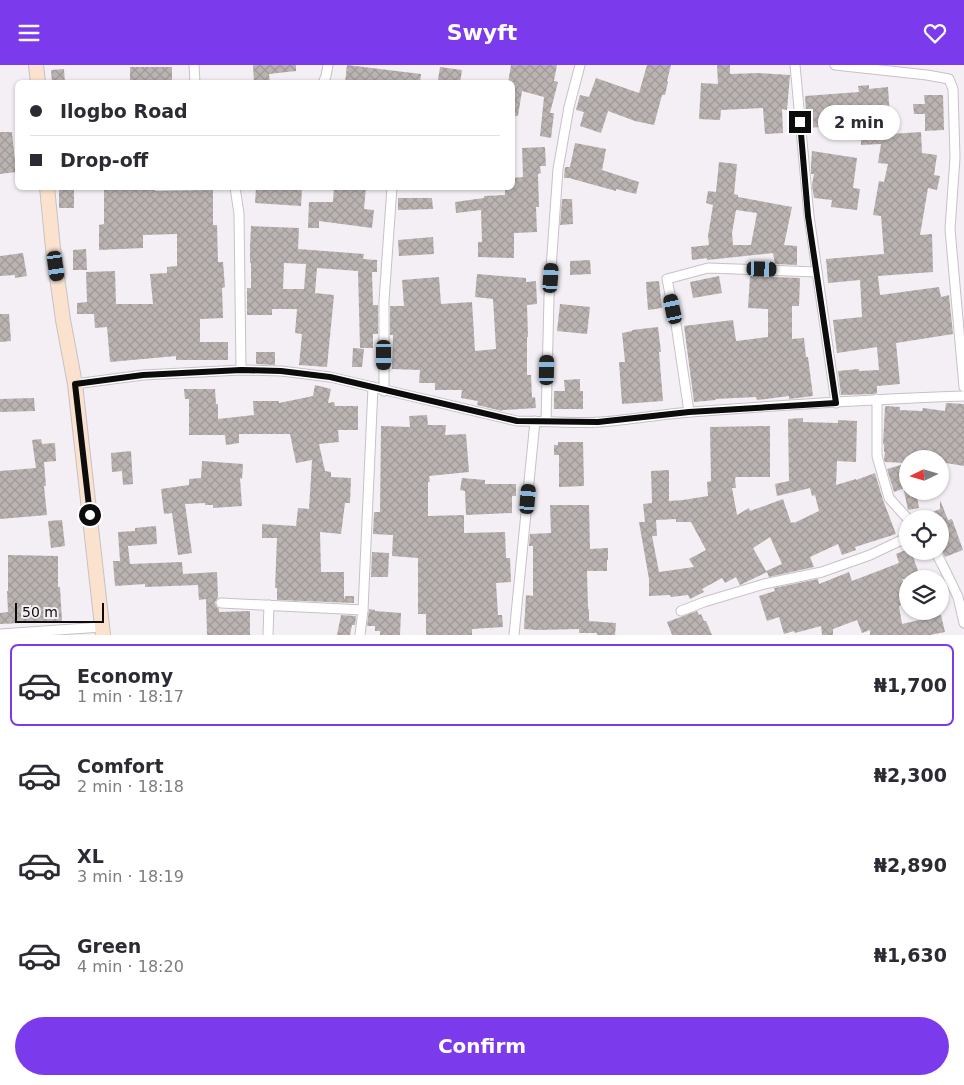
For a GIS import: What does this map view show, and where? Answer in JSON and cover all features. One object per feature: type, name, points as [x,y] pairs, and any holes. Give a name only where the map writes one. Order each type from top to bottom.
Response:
[{"type":"main road","points":[[36,65],[38,80]]},
{"type":"main road","points":[[47,190],[63,320],[75,384],[103,631]]},
{"type":"street","points":[[194,65],[195,80]]},
{"type":"street","points":[[324,79],[328,65]]},
{"type":"street","points":[[546,421],[550,297],[558,169],[569,107],[580,65]]},
{"type":"street","points":[[795,65],[808,216],[836,403]]},
{"type":"street","points":[[835,65],[949,79],[953,89],[959,158],[950,229],[964,387]]},
{"type":"street","points":[[235,190],[239,214],[241,370]]},
{"type":"street","points":[[384,391],[384,301],[392,190]]},
{"type":"street","points":[[689,412],[676,324],[667,279],[708,268],[817,272]]},
{"type":"street","points":[[75,384],[143,375],[241,370],[281,371],[330,377],[517,421],[616,421],[689,412],[877,399],[964,396]]},
{"type":"street","points":[[360,635],[363,610],[373,387]]},
{"type":"street","points":[[877,399],[878,456],[889,498],[900,510]]},
{"type":"street","points":[[514,635],[535,421]]},
{"type":"street","points":[[681,611],[764,584],[822,572],[870,555],[899,541]]},
{"type":"street","points":[[940,560],[958,597],[964,623]]},
{"type":"street","points":[[221,603],[363,610]]},
{"type":"street","points":[[268,635],[269,605]]},
{"type":"street","points":[[0,634],[103,631]]},
{"type":"building","points":[[253,65],[296,65],[296,71],[269,74],[270,80],[254,80]]},
{"type":"building","points":[[347,65],[421,74],[420,80],[345,80]]},
{"type":"building","points":[[511,65],[557,65],[554,81],[558,82],[550,113],[554,113],[551,138],[540,136],[544,97],[522,91],[518,116],[515,116],[515,80],[508,80]]},
{"type":"building","points":[[647,65],[671,65],[665,95],[662,95],[654,125],[635,121],[608,111],[601,133],[580,126],[584,112],[576,110],[580,95],[589,97],[596,78],[639,93]]},
{"type":"building","points":[[717,65],[730,65],[730,74],[790,75],[787,110],[782,109],[783,133],[765,134],[763,108],[721,110],[720,120],[699,119],[701,83],[718,84]]},
{"type":"building","points":[[130,67],[172,67],[172,80],[130,80]]},
{"type":"building","points":[[440,67],[462,70],[460,80],[438,80]]},
{"type":"building","points":[[64,69],[65,80],[52,80],[51,70]]},
{"type":"building","points":[[869,85],[869,89],[888,87],[891,134],[921,132],[922,153],[937,155],[934,175],[940,176],[937,190],[928,188],[920,235],[932,234],[933,272],[878,276],[880,295],[939,287],[941,297],[949,295],[953,334],[896,343],[900,384],[877,386],[877,393],[874,394],[841,395],[838,371],[879,370],[877,347],[837,353],[833,320],[862,317],[860,280],[828,283],[826,259],[884,254],[881,216],[873,215],[879,181],[884,182],[888,164],[878,163],[881,144],[861,145],[861,136],[833,138],[833,126],[807,128],[805,96],[859,92],[858,86]]},
{"type":"building","points":[[924,95],[943,95],[944,130],[925,131],[925,114],[914,114],[913,104],[925,104]]},
{"type":"building","points":[[0,132],[12,132],[15,172],[0,174]]},
{"type":"building","points":[[575,143],[606,149],[602,170],[639,182],[636,194],[564,178],[565,167],[570,167]]},
{"type":"building","points":[[545,147],[546,166],[540,166],[541,173],[538,174],[539,207],[536,207],[537,232],[514,233],[514,258],[478,257],[478,242],[482,242],[481,210],[456,213],[455,202],[484,198],[484,196],[505,195],[505,190],[515,190],[515,178],[523,177],[522,148]]},
{"type":"building","points":[[812,151],[857,158],[853,188],[860,189],[857,210],[831,207],[832,200],[814,198],[812,185],[814,174],[811,174]]},
{"type":"building","points":[[719,162],[737,164],[734,194],[738,195],[738,197],[792,207],[784,245],[797,246],[797,265],[775,264],[773,253],[692,260],[691,247],[709,245],[708,236],[713,205],[706,203],[708,191],[716,192]],"holes":[[[736,210],[757,213],[751,245],[733,245],[732,233]]]},
{"type":"building","points":[[59,190],[74,190],[74,208],[59,208]]},
{"type":"building","points":[[104,190],[213,190],[213,225],[217,225],[218,262],[223,262],[225,287],[222,288],[223,318],[200,319],[200,342],[228,342],[228,360],[176,360],[176,356],[110,362],[107,327],[95,328],[94,314],[77,314],[77,303],[87,302],[86,272],[115,271],[116,304],[153,304],[150,274],[167,273],[167,267],[177,266],[177,234],[143,235],[143,248],[99,250],[99,225],[104,224]]},
{"type":"building","points":[[256,190],[302,190],[301,206],[255,203]]},
{"type":"building","points":[[334,190],[366,190],[364,209],[374,210],[372,228],[319,221],[319,228],[308,228],[309,202],[333,202]]},
{"type":"building","points":[[398,198],[432,198],[433,209],[398,210]]},
{"type":"building","points":[[562,199],[572,199],[573,224],[560,225]]},
{"type":"building","points":[[251,226],[299,228],[298,249],[364,254],[363,259],[377,260],[377,272],[372,272],[373,305],[378,305],[378,334],[373,334],[373,348],[360,348],[358,271],[317,268],[315,293],[334,295],[327,367],[299,365],[302,334],[295,333],[297,309],[272,309],[272,315],[247,315],[247,288],[251,288]],"holes":[[[284,263],[306,264],[304,289],[283,289]]]},
{"type":"building","points":[[433,237],[434,254],[399,256],[398,240]]},
{"type":"building","points":[[86,249],[87,270],[73,270],[73,250]]},
{"type":"building","points":[[23,253],[27,276],[15,278],[15,275],[0,276],[0,256]]},
{"type":"building","points":[[590,260],[591,274],[570,275],[570,261]]},
{"type":"building","points":[[477,274],[526,278],[526,282],[536,281],[537,304],[527,305],[527,375],[531,375],[532,398],[535,397],[536,408],[502,411],[477,405],[478,401],[461,398],[462,390],[435,390],[435,383],[419,383],[420,370],[392,369],[393,335],[390,335],[390,306],[404,306],[402,280],[439,277],[441,304],[472,302],[475,351],[496,349],[493,299],[475,297]]},
{"type":"building","points":[[719,276],[722,293],[693,298],[690,282]]},
{"type":"building","points":[[750,276],[800,278],[799,306],[792,306],[792,339],[804,338],[813,396],[789,399],[789,396],[757,400],[756,397],[715,399],[694,402],[684,326],[733,320],[736,341],[768,337],[768,309],[748,308]]},
{"type":"building","points":[[659,281],[662,308],[648,310],[646,282]]},
{"type":"building","points":[[560,304],[590,307],[587,334],[557,331]]},
{"type":"building","points":[[0,314],[9,314],[11,341],[0,342]]},
{"type":"building","points":[[658,327],[663,401],[622,404],[619,362],[625,362],[622,333]]},
{"type":"building","points":[[353,348],[364,349],[362,367],[352,367]]},
{"type":"building","points":[[256,352],[275,352],[275,365],[256,364]]},
{"type":"building","points":[[580,379],[580,391],[583,391],[583,409],[554,409],[554,391],[565,391],[564,380]]},
{"type":"building","points":[[315,385],[331,389],[328,403],[334,402],[335,406],[358,406],[358,430],[338,430],[339,442],[319,444],[325,471],[331,472],[331,477],[351,478],[350,503],[345,503],[341,534],[320,532],[321,572],[344,572],[344,601],[345,596],[354,596],[354,603],[277,600],[277,588],[275,588],[277,538],[262,538],[262,524],[296,526],[298,508],[309,509],[312,460],[296,463],[290,434],[239,434],[239,443],[226,445],[225,435],[189,435],[189,399],[185,399],[184,389],[215,389],[218,419],[254,415],[253,401],[279,401],[279,403],[313,396]]},
{"type":"building","points":[[34,398],[35,411],[0,412],[0,399]]},
{"type":"building","points":[[946,403],[964,404],[964,466],[949,464],[949,450],[899,450],[899,463],[885,462],[883,444],[885,406],[900,407],[900,410],[922,411],[923,408],[945,411]]},
{"type":"building","points":[[427,415],[428,425],[446,425],[445,435],[466,434],[469,472],[429,476],[428,516],[464,515],[464,533],[505,532],[506,558],[510,558],[511,582],[496,583],[498,615],[502,615],[503,627],[472,629],[472,635],[426,635],[426,614],[418,614],[418,558],[392,556],[393,535],[373,534],[374,512],[380,512],[381,426],[410,427],[409,416]]},
{"type":"building","points":[[803,418],[803,422],[838,423],[838,420],[857,421],[856,462],[837,461],[836,485],[875,473],[896,534],[855,547],[856,550],[842,555],[838,544],[810,557],[814,567],[769,577],[767,572],[740,585],[736,577],[725,583],[722,578],[702,589],[704,592],[690,599],[688,595],[671,597],[670,595],[649,596],[649,579],[639,522],[645,522],[643,504],[652,503],[651,471],[669,470],[669,501],[708,496],[707,482],[711,481],[710,427],[770,426],[770,477],[736,477],[736,488],[732,488],[737,515],[749,508],[750,511],[783,499],[791,523],[819,511],[815,495],[812,496],[810,488],[777,496],[775,484],[789,481],[788,419]],"holes":[[[676,519],[676,522],[691,522],[706,550],[689,559],[694,567],[659,572],[652,536],[657,536],[656,520]],[[770,537],[782,564],[766,571],[753,548]]]},
{"type":"building","points":[[41,439],[42,444],[55,443],[56,461],[44,462],[47,515],[0,519],[0,471],[36,468],[32,440]]},
{"type":"building","points":[[558,442],[583,442],[584,486],[559,487],[559,455],[554,455],[554,445],[558,445]]},
{"type":"building","points":[[131,451],[133,484],[123,485],[122,471],[112,472],[111,453]]},
{"type":"building","points":[[202,461],[243,464],[242,479],[240,478],[242,506],[213,508],[213,505],[205,505],[205,503],[185,504],[192,553],[178,555],[172,513],[164,514],[161,489],[189,485],[189,479],[201,478]]},
{"type":"building","points":[[899,466],[899,490],[894,492],[887,469]]},
{"type":"building","points":[[462,478],[485,480],[485,484],[516,484],[516,496],[512,496],[512,513],[466,515],[465,491],[460,490]]},
{"type":"building","points":[[906,500],[918,500],[919,508],[908,510]]},
{"type":"building","points":[[940,500],[944,510],[938,510],[940,509]]},
{"type":"building","points":[[550,505],[589,505],[590,549],[608,548],[608,560],[607,571],[587,571],[589,621],[616,623],[615,635],[579,633],[579,629],[524,629],[526,595],[533,596],[533,546],[529,546],[530,534],[551,533]]},
{"type":"building","points":[[952,519],[963,550],[949,555],[949,520]]},
{"type":"building","points":[[62,520],[65,546],[51,548],[48,521]]},
{"type":"building","points":[[156,526],[157,544],[128,546],[130,564],[182,562],[183,574],[217,572],[218,597],[215,602],[219,612],[250,611],[250,635],[207,635],[206,599],[199,600],[198,585],[145,587],[145,584],[115,586],[113,561],[120,561],[118,532],[135,531],[135,528]]},
{"type":"building","points":[[372,552],[389,553],[388,577],[371,577]]},
{"type":"building","points":[[899,553],[899,560],[914,560],[918,570],[899,570],[899,620],[901,620],[902,624],[919,620],[942,620],[945,632],[930,635],[870,635],[870,630],[862,633],[857,620],[833,629],[833,635],[822,635],[821,626],[784,634],[779,617],[767,621],[759,596],[775,591],[774,588],[818,579],[819,584],[849,572],[852,581],[899,563],[896,554]]},
{"type":"building","points":[[8,555],[58,556],[58,587],[60,587],[62,621],[0,624],[0,613],[8,612]]},
{"type":"building","points":[[369,609],[401,613],[400,635],[380,635],[380,631],[375,631],[375,626],[367,626]]},
{"type":"building","points":[[697,611],[706,621],[712,635],[672,635],[667,622]]},
{"type":"building","points":[[341,615],[356,616],[355,625],[352,625],[350,635],[337,635]]},
{"type":"route","points":[[90,515],[75,384],[143,375],[241,370],[281,371],[330,377],[517,421],[598,422],[689,412],[836,403],[808,216],[800,122]]}]
